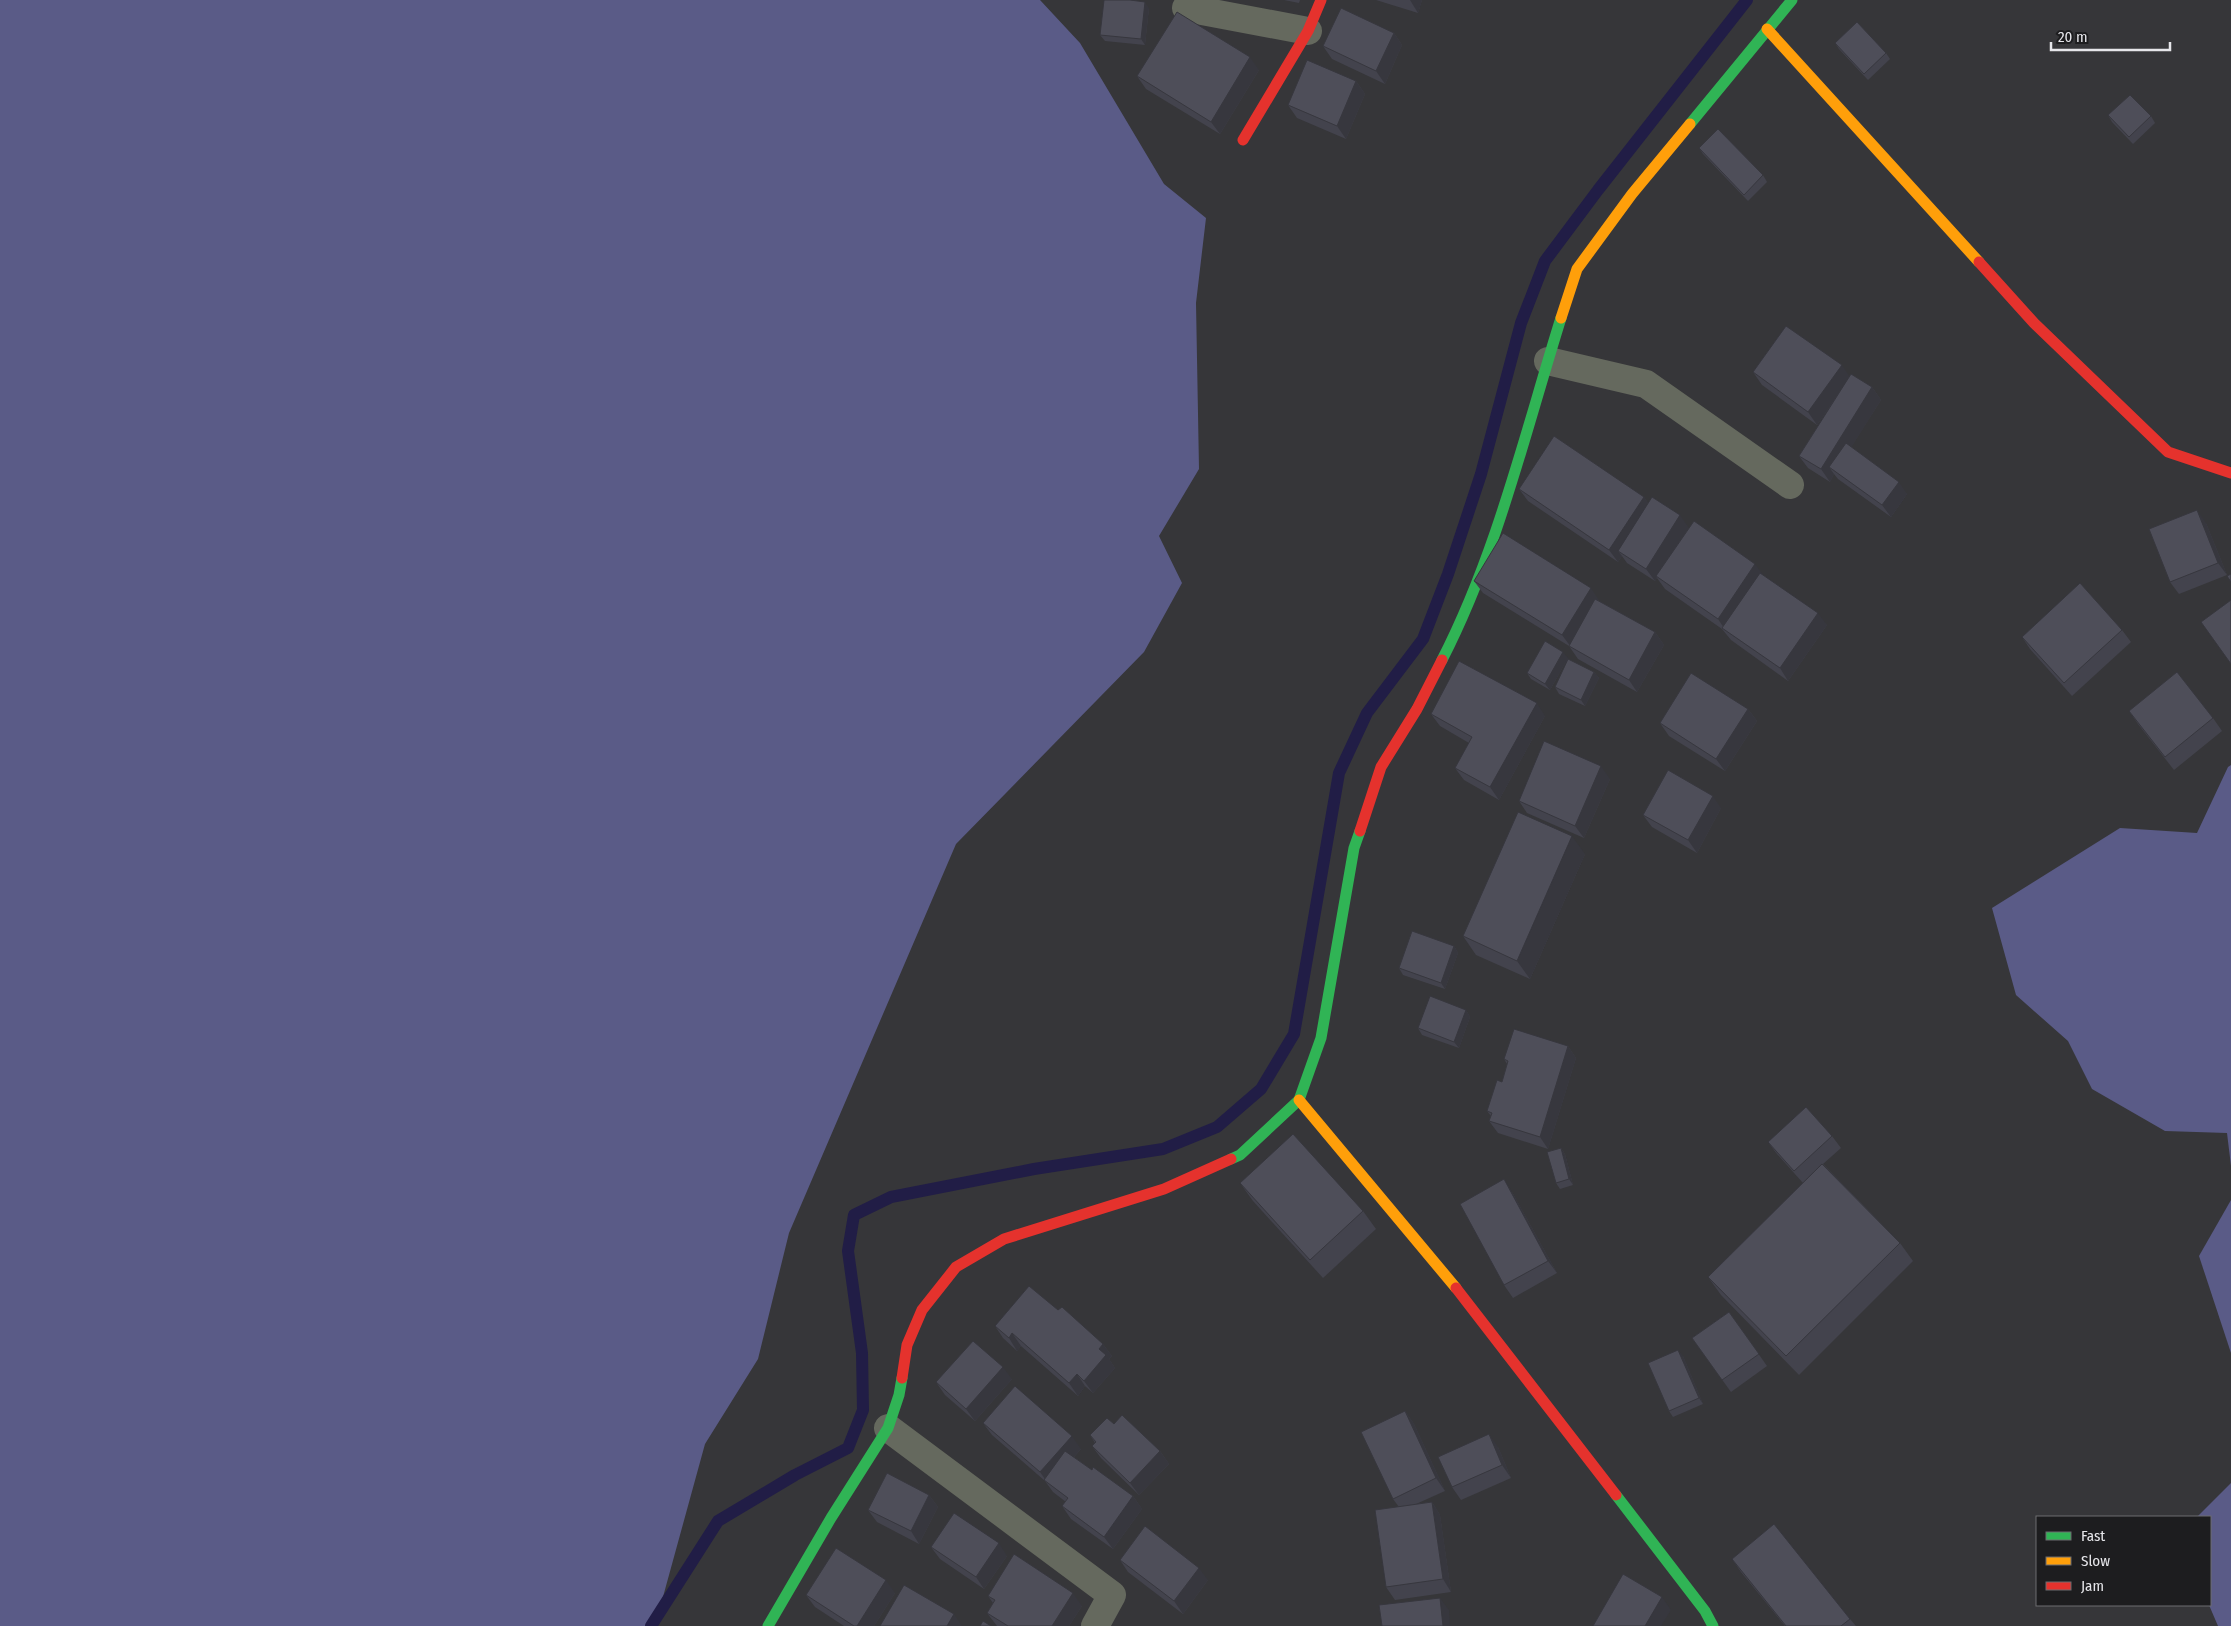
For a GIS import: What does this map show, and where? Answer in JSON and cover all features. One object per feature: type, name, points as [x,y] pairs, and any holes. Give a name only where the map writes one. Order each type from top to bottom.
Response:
[{"type":"street","points":[[1243,140],[1308,31],[1321,0]]},
{"type":"street","points":[[768,1626],[831,1518],[888,1428],[899,1395],[907,1345],[922,1310],[956,1267],[1004,1240],[1164,1189],[1240,1155],[1299,1100],[1321,1038],[1354,848],[1381,767],[1417,709],[1462,621],[1515,474],[1577,269],[1632,194],[1792,0]]},
{"type":"street","points":[[1186,8],[1308,31]]},
{"type":"street","points":[[1767,30],[2034,323],[2168,452],[2231,473]]},
{"type":"street","points":[[1548,361],[1646,384],[1790,485]]},
{"type":"street","points":[[1299,1100],[1442,1269],[1705,1611],[1713,1626]]},
{"type":"street","points":[[888,1428],[1112,1595],[1095,1626]]},
{"type":"shaded area","points":[[0,0],[1040,0],[1080,43],[1164,184],[1206,218],[1196,303],[1199,469],[1159,536],[1182,583],[1144,652],[956,844],[789,1233],[758,1359],[705,1444],[655,1626],[0,1626]]},
{"type":"shaded area","points":[[2231,765],[2231,1166],[2227,1133],[2165,1131],[2092,1089],[2068,1041],[2016,995],[1992,908],[2120,828],[2197,833],[2228,767]]},
{"type":"shaded area","points":[[2231,1200],[2231,1353],[2199,1256]]},
{"type":"shaded area","points":[[2231,1483],[2231,1626],[2218,1626],[2209,1606],[2211,1606],[2211,1516],[2198,1516]]},
{"type":"building","points":[[1104,0],[1145,2],[1141,39],[1100,35]]},
{"type":"building","points":[[1341,8],[1394,33],[1376,71],[1323,46]]},
{"type":"building","points":[[1177,12],[1250,57],[1211,122],[1137,76]]},
{"type":"building","points":[[1857,22],[1886,53],[1864,74],[1835,43]]},
{"type":"building","points":[[1307,60],[1356,81],[1337,126],[1288,105]]},
{"type":"building","points":[[2130,95],[2151,116],[2129,137],[2108,115]]},
{"type":"building","points":[[1718,129],[1763,175],[1744,195],[1699,148]]},
{"type":"building","points":[[1786,326],[1842,365],[1808,412],[1753,372]]},
{"type":"building","points":[[1851,374],[1872,387],[1821,469],[1799,456]]},
{"type":"building","points":[[1554,436],[1644,497],[1609,550],[1519,489]]},
{"type":"building","points":[[1846,443],[1899,482],[1882,505],[1829,467]]},
{"type":"building","points":[[1652,497],[1680,515],[1646,569],[1618,551]]},
{"type":"building","points":[[2197,510],[2218,563],[2170,582],[2149,529]]},
{"type":"building","points":[[1694,521],[1755,564],[1718,619],[1656,576]]},
{"type":"building","points":[[1503,533],[1591,588],[1562,635],[1474,581]]},
{"type":"building","points":[[1760,573],[1818,613],[1780,668],[1722,628]]},
{"type":"building","points":[[2231,574],[2231,582],[2227,576]]},
{"type":"building","points":[[2080,583],[2122,630],[2064,683],[2022,637]]},
{"type":"building","points":[[1595,599],[1655,632],[1629,680],[1569,646]]},
{"type":"building","points":[[2231,600],[2231,664],[2201,622]]},
{"type":"building","points":[[1545,641],[1563,652],[1545,684],[1527,673]]},
{"type":"building","points":[[1568,659],[1594,672],[1581,700],[1555,687]]},
{"type":"building","points":[[1459,661],[1537,703],[1490,787],[1455,768],[1472,737],[1431,714]]},
{"type":"building","points":[[2177,672],[2213,718],[2165,757],[2129,711]]},
{"type":"building","points":[[1691,673],[1748,709],[1716,759],[1660,723]]},
{"type":"building","points":[[1544,741],[1601,766],[1575,826],[1519,801]]},
{"type":"building","points":[[1668,770],[1713,796],[1688,840],[1643,815]]},
{"type":"building","points":[[1518,812],[1572,836],[1517,961],[1463,936]]},
{"type":"building","points":[[1412,931],[1454,946],[1441,983],[1399,968]]},
{"type":"building","points":[[1430,996],[1466,1010],[1454,1042],[1418,1028]]},
{"type":"building","points":[[1514,1029],[1568,1046],[1540,1137],[1489,1121],[1492,1113],[1487,1111],[1497,1080],[1502,1082],[1508,1061],[1504,1059]]},
{"type":"building","points":[[1806,1107],[1832,1136],[1794,1171],[1768,1142]]},
{"type":"building","points":[[1293,1134],[1363,1211],[1310,1260],[1240,1183]]},
{"type":"building","points":[[1561,1148],[1569,1179],[1556,1183],[1547,1152]]},
{"type":"building","points":[[1822,1164],[1900,1243],[1786,1356],[1708,1277]]},
{"type":"building","points":[[1504,1179],[1548,1261],[1504,1285],[1460,1204]]},
{"type":"building","points":[[1029,1286],[1058,1310],[1062,1307],[1103,1344],[1099,1349],[1106,1355],[1084,1381],[1077,1374],[1069,1383],[1012,1333],[1009,1338],[995,1326]]},
{"type":"building","points":[[1729,1312],[1759,1354],[1722,1380],[1692,1338]]},
{"type":"building","points":[[973,1341],[1003,1367],[966,1409],[936,1382]]},
{"type":"building","points":[[1678,1350],[1699,1398],[1669,1411],[1648,1363]]},
{"type":"building","points":[[1015,1386],[1072,1436],[1040,1472],[983,1423]]},
{"type":"building","points":[[1405,1411],[1436,1478],[1393,1499],[1361,1432]]},
{"type":"building","points":[[1122,1415],[1160,1451],[1130,1483],[1092,1446],[1096,1442],[1090,1435],[1107,1418],[1114,1424]]},
{"type":"building","points":[[1489,1434],[1502,1465],[1452,1487],[1438,1457]]},
{"type":"building","points":[[1065,1451],[1092,1470],[1093,1467],[1133,1496],[1104,1537],[1062,1506],[1068,1498],[1044,1480]]},
{"type":"building","points":[[887,1473],[929,1495],[911,1531],[868,1510]]},
{"type":"building","points":[[1432,1502],[1443,1579],[1386,1587],[1375,1510]]},
{"type":"building","points":[[954,1513],[999,1543],[976,1577],[931,1547]]},
{"type":"building","points":[[1774,1524],[1850,1619],[1841,1626],[1786,1626],[1732,1559]]},
{"type":"building","points":[[1145,1526],[1199,1568],[1174,1601],[1120,1560]]},
{"type":"building","points":[[836,1548],[886,1580],[857,1626],[854,1626],[806,1595]]},
{"type":"building","points":[[1014,1554],[1073,1593],[1052,1626],[1008,1626],[987,1613],[995,1600],[988,1596]]},
{"type":"building","points":[[1623,1574],[1662,1597],[1645,1626],[1593,1626]]},
{"type":"building","points":[[904,1585],[954,1614],[947,1626],[880,1626]]},
{"type":"building","points":[[1440,1598],[1443,1626],[1382,1626],[1379,1605]]},
{"type":"building","points":[[983,1621],[991,1626],[980,1626]]},
{"type":"waterway","points":[[651,1626],[718,1521],[795,1475],[848,1448],[863,1410],[862,1353],[848,1251],[854,1215],[891,1197],[1034,1169],[1163,1149],[1217,1127],[1261,1089],[1294,1034],[1339,773],[1367,713],[1423,639],[1448,574],[1481,474],[1521,323],[1545,261],[1598,190],[1747,0]]},
{"type":"traffic: fast","points":[[1690,124],[1792,0]]},
{"type":"traffic: fast","points":[[1442,660],[1479,578],[1509,492],[1561,318]]},
{"type":"traffic: fast","points":[[1231,1159],[1240,1155],[1299,1100],[1321,1038],[1354,848],[1360,831]]},
{"type":"traffic: fast","points":[[768,1626],[831,1518],[888,1428],[899,1395],[902,1378]]},
{"type":"traffic: fast","points":[[1616,1495],[1705,1611],[1713,1626]]},
{"type":"traffic: slow","points":[[1767,29],[1979,262]]},
{"type":"traffic: slow","points":[[1561,318],[1577,269],[1632,194],[1690,124]]},
{"type":"traffic: slow","points":[[1299,1100],[1456,1288]]},
{"type":"traffic: jam","points":[[1243,140],[1308,31],[1321,0]]},
{"type":"traffic: jam","points":[[1979,262],[2034,323],[2168,452],[2231,473]]},
{"type":"traffic: jam","points":[[1360,831],[1381,767],[1417,709],[1442,660]]},
{"type":"traffic: jam","points":[[902,1378],[907,1345],[922,1310],[956,1267],[1004,1239],[1164,1189],[1231,1159]]},
{"type":"traffic: jam","points":[[1456,1288],[1616,1495]]}]
